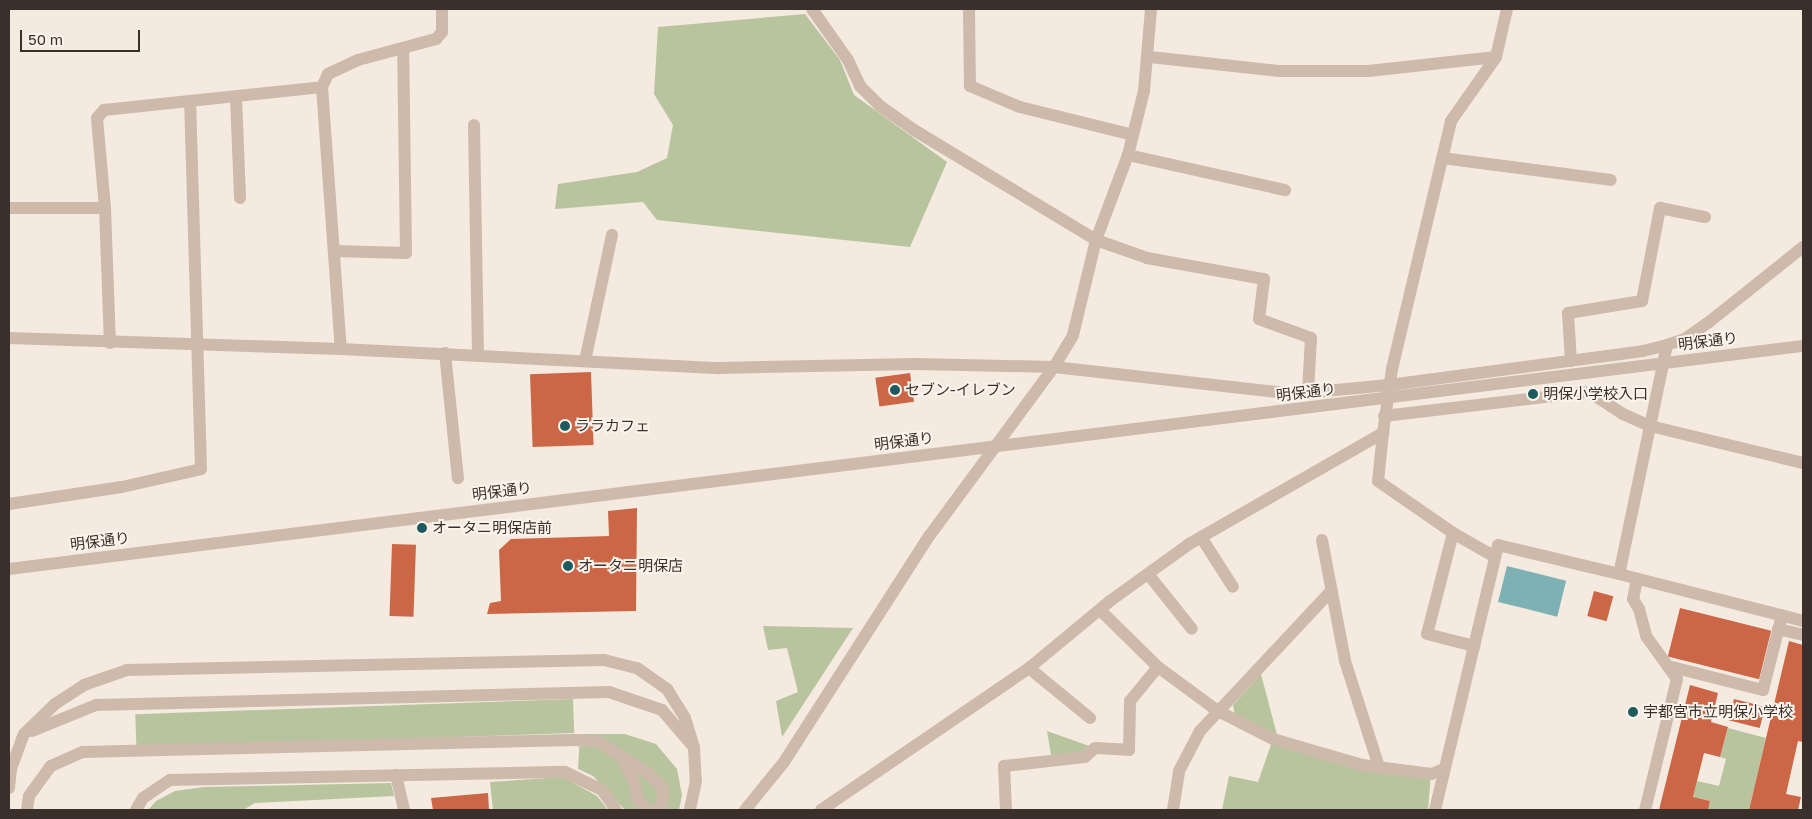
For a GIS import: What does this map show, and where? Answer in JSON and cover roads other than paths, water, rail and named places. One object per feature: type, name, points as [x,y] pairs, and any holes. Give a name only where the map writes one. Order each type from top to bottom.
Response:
[{"type":"street","points":[[341,349],[322,87],[328,74],[350,64],[436,39],[442,32],[442,9]]},
{"type":"street","points":[[812,9],[848,60],[860,86],[880,106],[914,130],[1096,240],[1147,258],[1264,279],[1259,319],[1311,338],[1308,392]]},
{"type":"street","points":[[969,9],[970,86],[1020,107],[1133,135]]},
{"type":"street","points":[[745,810],[784,762],[930,535],[993,446],[1054,368],[1073,335],[1096,240],[1128,156],[1150,57],[1151,9]]},
{"type":"street","points":[[1495,558],[1453,533],[1378,481],[1389,384],[1451,121],[1496,57],[1507,9]]},
{"type":"street","points":[[334,251],[406,253],[403,48]]},
{"type":"street","points":[[1150,57],[1278,71],[1368,71],[1496,57]]},
{"type":"street","points":[[110,343],[104,208],[97,118],[104,110],[322,87]]},
{"type":"street","points":[[236,97],[240,198]]},
{"type":"street","points":[[9,504],[122,487],[201,469],[195,345],[190,102]]},
{"type":"street","points":[[474,124],[478,355]]},
{"type":"street","points":[[1128,156],[1285,190]]},
{"type":"street","points":[[1442,158],[1611,180]]},
{"type":"street","points":[[9,208],[104,208]]},
{"type":"street","points":[[1571,361],[1568,313],[1642,301],[1660,208],[1705,217]]},
{"type":"street","points":[[585,361],[612,235]]},
{"type":"street","points":[[9,338],[110,343],[445,353],[720,368],[915,364],[1054,368],[1294,394],[1571,361],[1667,345],[1685,338],[1709,322],[1803,247]]},
{"type":"street","points":[[1619,574],[1667,345]]},
{"type":"street","name":"明保通り","points":[[9,569],[1803,346]]},
{"type":"street","points":[[445,353],[458,478]]},
{"type":"street","points":[[1384,416],[1589,392],[1623,414],[1650,426],[1803,462]]},
{"type":"street","points":[[821,810],[1029,668],[1100,610],[1201,537],[1383,433]]},
{"type":"street","points":[[1453,533],[1427,634],[1474,646]]},
{"type":"street","points":[[1201,537],[1233,587]]},
{"type":"street","points":[[1322,540],[1345,661],[1379,767]]},
{"type":"street","points":[[1435,810],[1498,545],[1637,578],[1803,621]]},
{"type":"street","points":[[1148,574],[1192,629]]},
{"type":"street","points":[[1637,578],[1633,599],[1639,609],[1646,636],[1677,679],[1645,810]]},
{"type":"street","points":[[1173,810],[1179,772],[1186,756],[1218,711],[1331,590]]},
{"type":"street","points":[[1100,610],[1158,667],[1218,711],[1273,739],[1379,767],[1431,774],[1444,769]]},
{"type":"street","points":[[1668,666],[1763,690],[1782,615]]},
{"type":"street","points":[[1778,628],[1803,635]]},
{"type":"street","points":[[9,788],[11,769],[24,734],[55,704],[84,685],[126,670],[604,660],[637,668],[667,689],[685,718],[694,748],[696,782],[690,810]]},
{"type":"street","points":[[1006,810],[1004,766],[1085,758],[1095,748],[1129,750],[1130,701],[1158,667]]},
{"type":"street","points":[[1029,668],[1090,718]]},
{"type":"street","points":[[24,734],[96,705],[609,692],[662,710],[694,748]]},
{"type":"street","points":[[27,810],[29,796],[51,766],[83,752],[575,740],[600,742],[664,788],[662,808],[655,810]]},
{"type":"street","points":[[621,756],[635,784],[637,798],[647,810]]},
{"type":"street","points":[[136,810],[143,798],[170,780],[565,772],[602,790],[616,810]]},
{"type":"street","points":[[396,775],[404,810]]},
{"type":"water","points":[[1507,566],[1566,581],[1557,617],[1498,602]]},
{"type":"place","name":"セブン-イレブン","points":[[895,390]]},
{"type":"place","name":"明保小学校入口","points":[[1533,394]]},
{"type":"place","name":"ララカフェ","points":[[565,426]]},
{"type":"place","name":"オータニ明保店前","points":[[422,528]]},
{"type":"place","name":"オータニ明保店","points":[[568,566]]},
{"type":"place","name":"宇都宮市立明保小学校","points":[[1633,712]]}]
